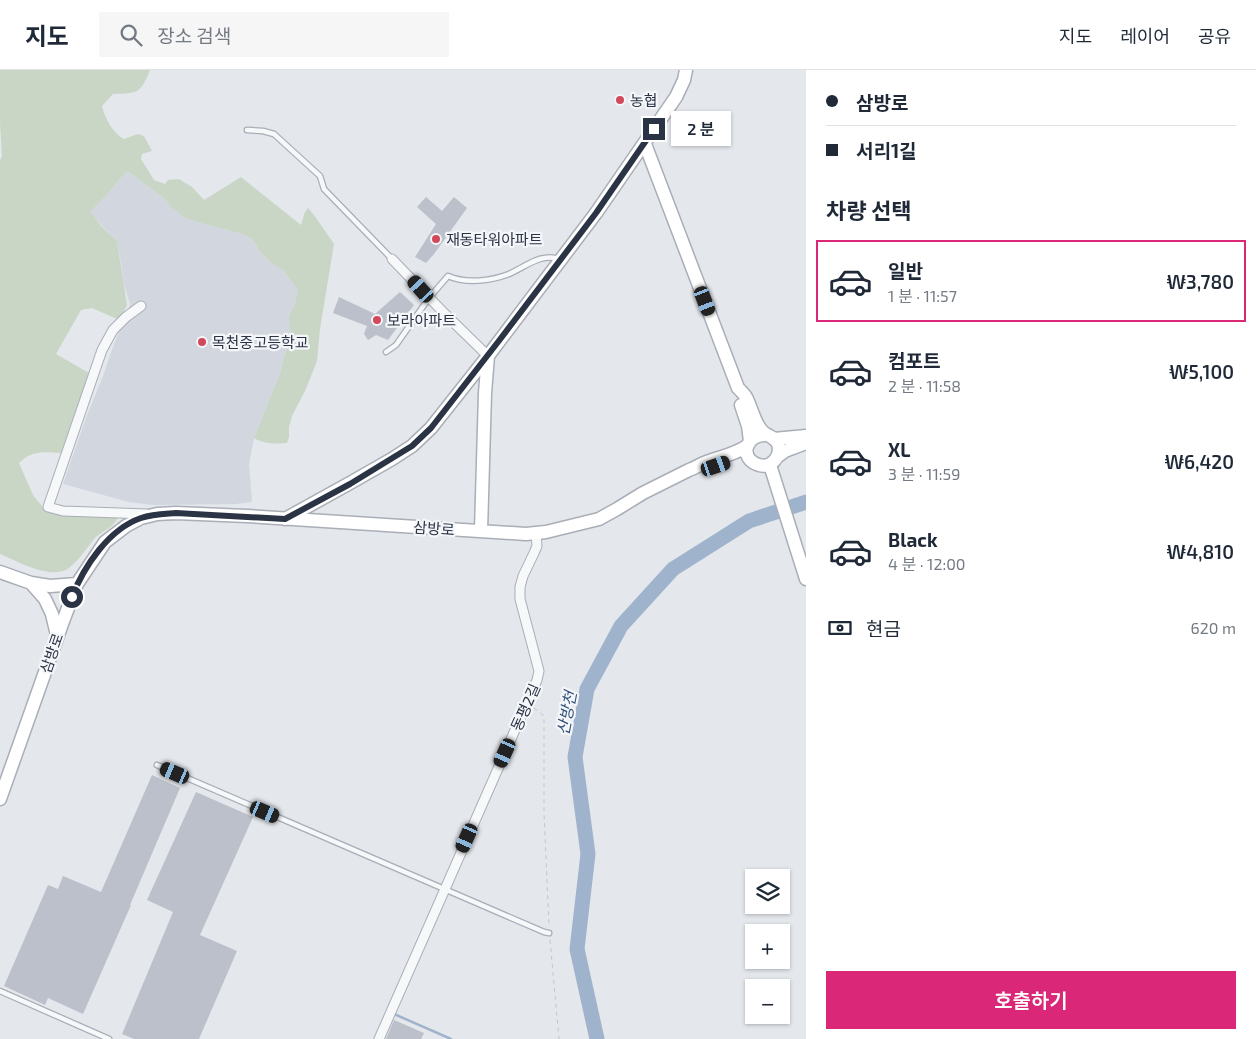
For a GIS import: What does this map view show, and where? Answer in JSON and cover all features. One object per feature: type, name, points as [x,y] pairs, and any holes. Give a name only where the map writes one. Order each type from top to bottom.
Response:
[{"type":"street","points":[[285,519],[350,484],[412,446],[431,428],[562,259],[645,144],[676,97],[684,80],[686,70]]},
{"type":"street","points":[[645,144],[738,388],[745,396],[759,426],[778,446],[774,461],[774,479],[801,556],[806,579]]},
{"type":"street","points":[[392,260],[488,356]]},
{"type":"street","name":"삼방로","points":[[141,306],[113,330],[102,350],[48,507],[52,509],[63,511],[176,513],[526,534],[546,532],[599,519],[643,493],[703,463],[741,450],[749,443]]},
{"type":"street","points":[[481,531],[485,393],[488,356]]},
{"type":"street","points":[[738,388],[738,397],[748,426],[749,443],[747,452],[752,461],[761,466],[774,461],[785,451],[806,443]]},
{"type":"street","points":[[749,443],[757,435],[771,437],[806,436]]},
{"type":"street","name":"삼방로","points":[[696,468],[706,470],[727,463],[743,460],[752,461]]},
{"type":"street","name":"삼방로","points":[[0,799],[77,584],[105,542],[126,526],[141,518],[157,514]]},
{"type":"street","name":"동평2길","points":[[380,1039],[537,680],[539,671],[520,599],[520,587],[523,576],[537,546],[536,533]]},
{"type":"street","points":[[0,572],[30,583],[50,586],[77,584]]},
{"type":"street","points":[[30,583],[45,598],[52,614],[57,636]]},
{"type":"lane","points":[[246,130],[274,134],[320,176],[324,189],[392,260]]},
{"type":"lane","points":[[386,352],[396,345],[429,298],[448,276],[456,280],[484,280],[508,275],[539,258],[552,256],[562,259]]},
{"type":"lane","points":[[157,765],[544,932],[549,932]]},
{"type":"lane","points":[[0,991],[109,1039]]},
{"type":"path","points":[[527,702],[544,716],[544,813],[549,932],[559,1039]]},
{"type":"shaded area","name":"목천중고등학교","points":[[129,172],[186,217],[246,235],[254,241],[261,253],[269,261],[284,271],[298,290],[289,316],[290,336],[280,373],[254,438],[249,464],[252,502],[236,504],[153,505],[129,502],[63,484],[130,304],[124,284],[117,241],[89,211],[104,198],[125,173]]},
{"type":"green space","points":[[0,70],[150,70],[144,84],[138,91],[113,94],[102,106],[110,125],[124,139],[138,134],[144,136],[152,151],[142,154],[141,159],[154,180],[165,184],[168,180],[179,179],[192,187],[204,200],[241,177],[301,225],[308,208],[334,244],[320,329],[317,361],[292,416],[287,443],[270,443],[254,438],[280,373],[290,336],[289,316],[298,290],[284,271],[269,261],[261,253],[254,241],[246,235],[186,218],[171,207],[165,199],[129,172],[125,173],[90,211],[101,226],[117,241],[127,305],[121,317],[117,319],[92,308],[81,310],[56,354],[89,373],[61,453],[44,452],[34,454],[19,463],[33,495],[46,511],[58,515],[116,516],[117,519],[112,525],[94,539],[73,565],[62,571],[44,571],[0,554],[0,160],[2,156]]},
{"type":"building","name":"재동타워아파트","points":[[426,197],[442,211],[454,197],[467,208],[426,263],[415,257],[436,224],[417,207]]},
{"type":"building","name":"보라아파트","points":[[400,292],[414,305],[388,340],[376,335],[368,340],[364,334],[367,326],[333,313],[339,297],[375,314]]},
{"type":"building","points":[[152,775],[180,788],[83,1014],[48,998],[45,1005],[4,986],[48,885],[58,889],[63,876],[101,892]]},
{"type":"building","points":[[196,792],[253,817],[200,935],[237,951],[199,1039],[134,1039],[122,1034],[173,912],[147,900]]},
{"type":"building","points":[[394,1020],[424,1033],[421,1039],[386,1039]]},
{"type":"waterway","name":"산방천","points":[[597,1039],[577,949],[588,854],[575,757],[587,689],[621,626],[673,569],[749,521],[806,502]]},
{"type":"waterway","points":[[394,1014],[451,1039]]},
{"type":"place","name":"농협","points":[[620,100]]},
{"type":"place","name":"재동타워아파트","points":[[436,239]]},
{"type":"place","name":"보라아파트","points":[[377,320]]},
{"type":"place","name":"목천중고등학교","points":[[202,342]]},
{"type":"route","points":[[72,597],[77,584],[105,542],[126,526],[141,518],[157,514],[176,513],[285,519],[350,484],[412,446],[431,428],[562,259],[654,129]]}]
